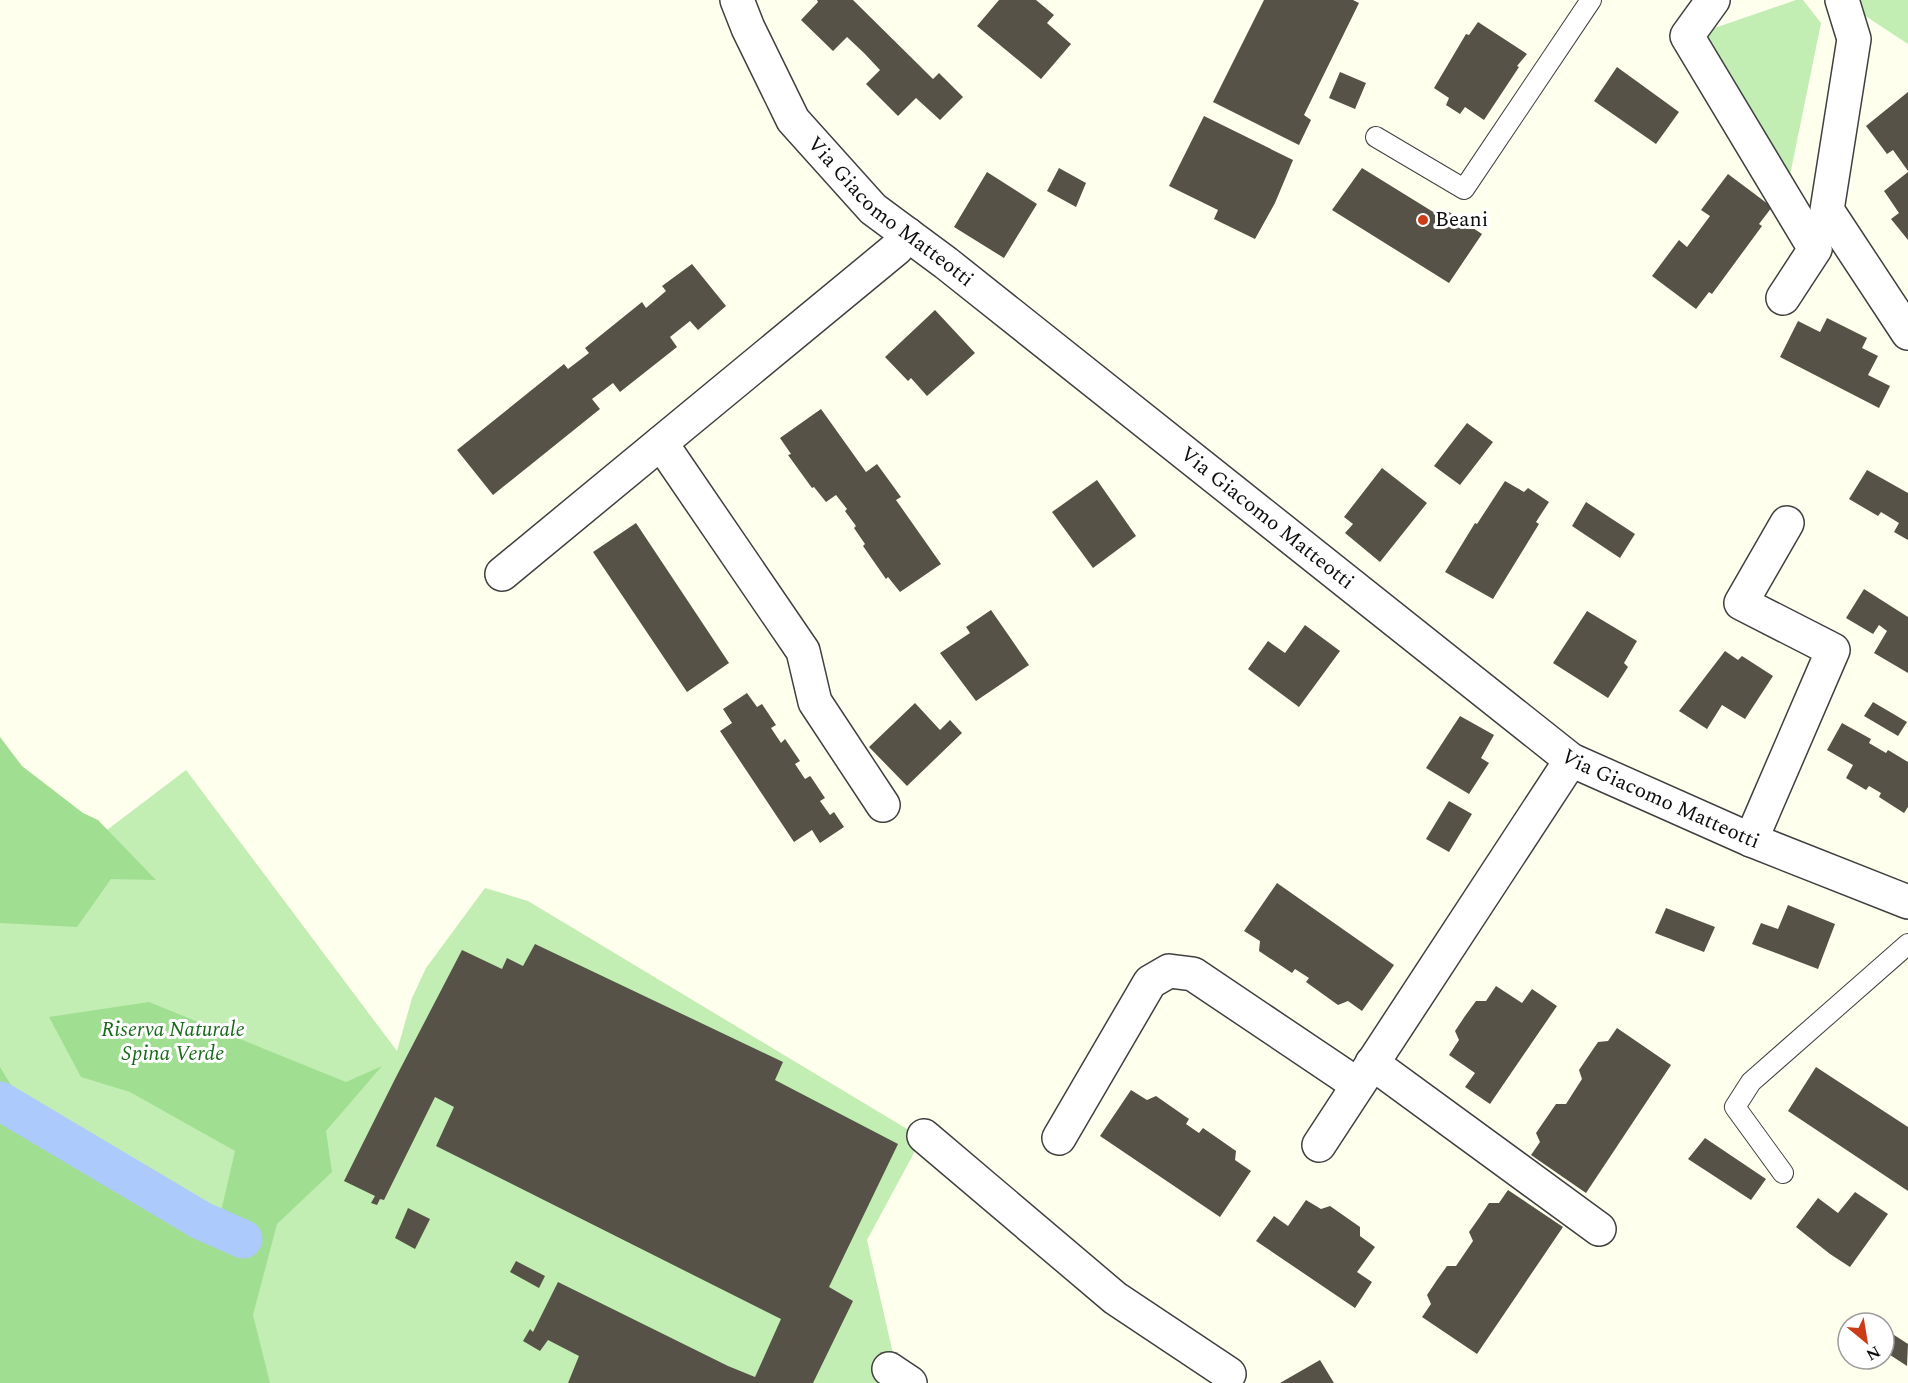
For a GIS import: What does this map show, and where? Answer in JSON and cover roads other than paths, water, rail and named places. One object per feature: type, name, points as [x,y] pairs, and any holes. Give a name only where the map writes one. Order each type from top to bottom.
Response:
[{"type":"street","name":"Via Giacomo Matteotti","points":[[737,0],[748,28],[793,120],[873,209],[955,270],[1571,760],[1751,840],[1908,902]]},
{"type":"street","points":[[1713,0],[1687,36],[1815,249],[1783,298]]},
{"type":"street","points":[[1842,0],[1854,39],[1827,210],[1908,333]]},
{"type":"street","points":[[502,574],[897,248],[907,234]]},
{"type":"street","points":[[661,443],[803,651],[815,702],[883,805]]},
{"type":"street","points":[[1751,840],[1833,650],[1741,603],[1787,523]]},
{"type":"street","points":[[1319,1144],[1571,760]]},
{"type":"street","points":[[1059,1138],[1150,982],[1169,971],[1193,974],[1365,1074],[1599,1229]]},
{"type":"street","points":[[924,1136],[1115,1298],[1229,1374]]},
{"type":"lane","points":[[1376,137],[1464,189],[1591,0]]},
{"type":"lane","points":[[1783,1173],[1735,1107],[1751,1082],[1908,944]]},
{"type":"waterway","points":[[0,1101],[202,1221],[243,1239]]},
{"type":"place","name":"Beani","points":[[1423,220]]},
{"type":"park label","name":"Riserva Naturale Spina Verde","points":[[173,1042]]}]
